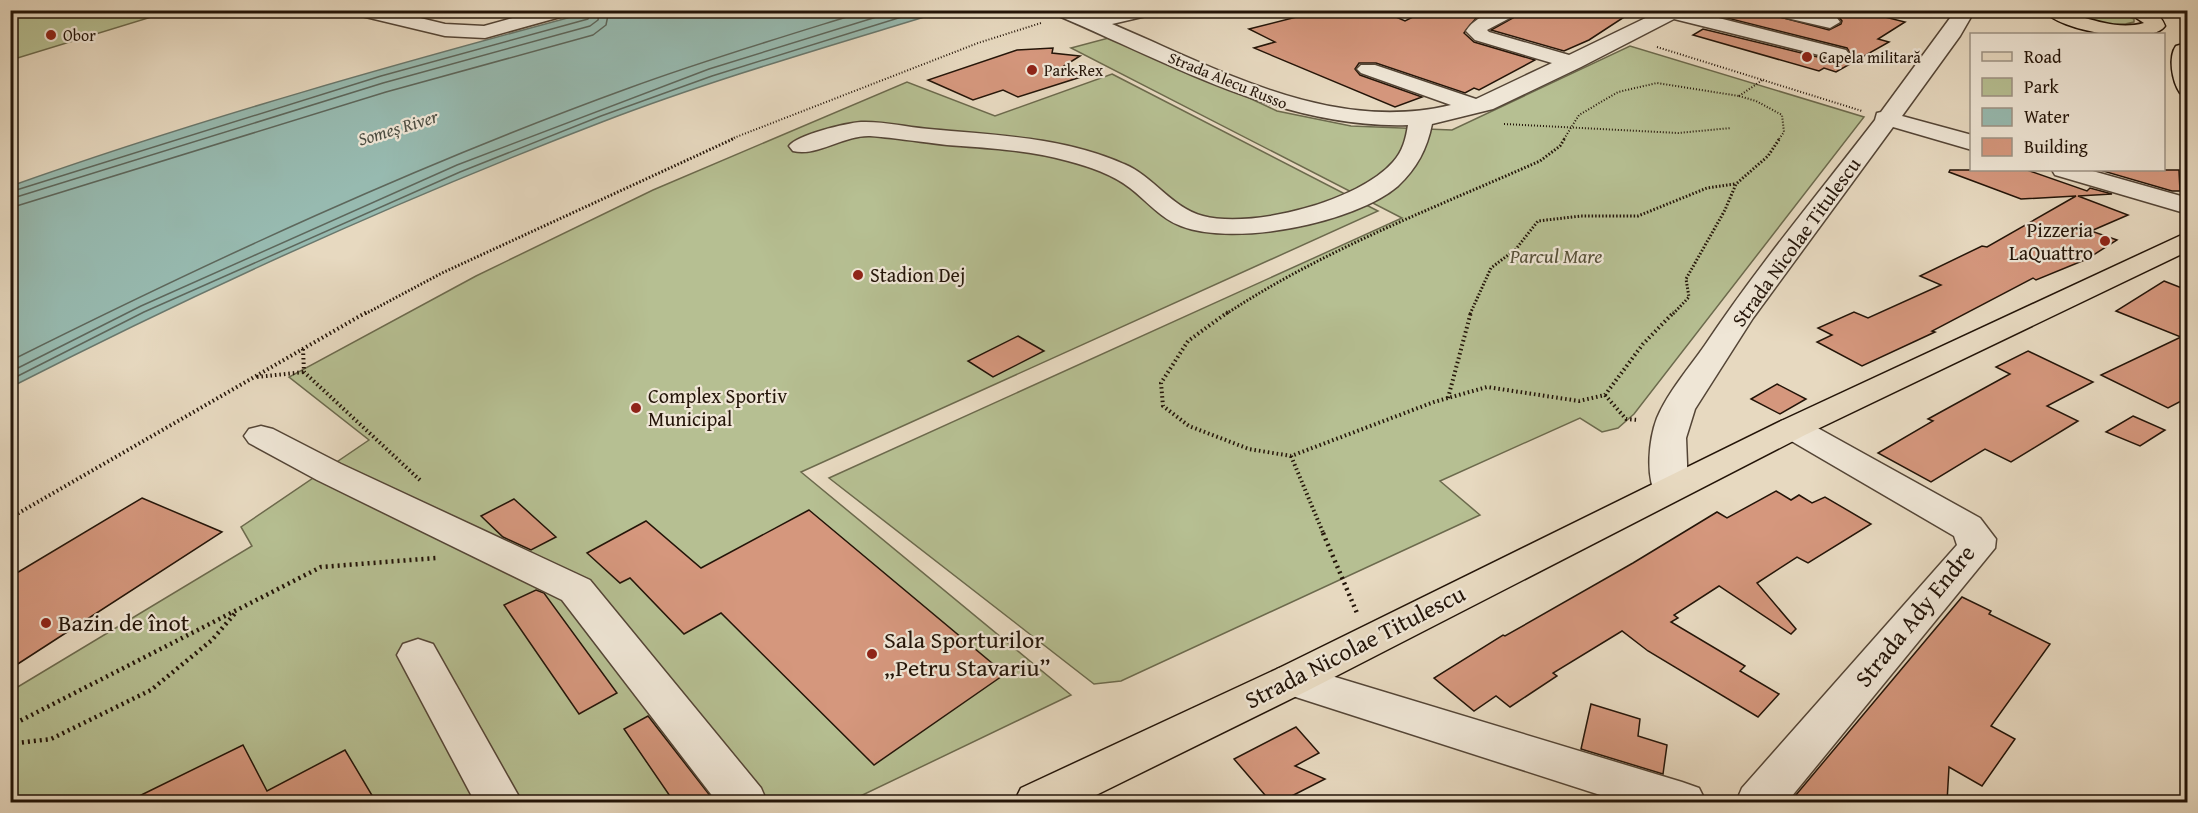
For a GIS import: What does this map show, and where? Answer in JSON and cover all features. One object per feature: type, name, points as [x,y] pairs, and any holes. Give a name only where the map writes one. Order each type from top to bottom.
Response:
[{"type":"main road","points":[[2045,12],[2076,23],[2122,33]]},
{"type":"main road","points":[[2106,29],[2154,33]]},
{"type":"main road","points":[[2167,34],[2181,58],[2187,88]]},
{"type":"main road","name":"Strada Nicolae Titulescu","points":[[1038,802],[1292,680],[1793,428],[2187,240]]},
{"type":"street","points":[[360,10],[445,30],[485,32],[564,10]]},
{"type":"street","points":[[1092,22],[1148,10]]},
{"type":"street","points":[[1516,10],[1479,26],[1476,31],[1482,36],[1574,63]]},
{"type":"street","points":[[1776,10],[1830,22]]},
{"type":"street","name":"Strada Nicolae Titulescu","points":[[1670,489],[1666,442],[1670,424],[1740,315],[1821,210],[1886,118],[1953,32],[1966,10]]},
{"type":"street","name":"Strada Alecu Russo","points":[[1065,12],[1282,104],[1324,114],[1369,119],[1421,119],[1452,115],[1477,107],[1574,63],[1675,12]]},
{"type":"street","points":[[1675,12],[1839,54]]},
{"type":"street","points":[[1368,69],[1477,107]]},
{"type":"street","points":[[1886,118],[1970,143]]},
{"type":"street","points":[[801,146],[860,129],[1019,145],[1088,159],[1116,168],[1140,181],[1166,206],[1185,219],[1222,227],[1291,219],[1352,204],[1377,189],[1399,170],[1420,139],[1421,119]]},
{"type":"street","points":[[2067,171],[2187,206]]},
{"type":"street","name":"Strada Ady Endre","points":[[1759,802],[1976,548],[1977,539],[1967,527],[1793,428]]},
{"type":"street","points":[[261,436],[329,472],[576,590],[744,802]]},
{"type":"street","points":[[418,655],[499,802]]},
{"type":"street","points":[[1292,680],[1682,802]]},
{"type":"path","points":[[10,518],[303,349],[442,273],[721,143],[978,43],[1065,12]]},
{"type":"path","points":[[1625,38],[1886,118]]},
{"type":"path","points":[[1739,96],[1764,79]]},
{"type":"path","points":[[1657,83],[1739,96],[1756,101],[1782,115],[1785,132],[1768,156],[1736,184],[1725,210],[1686,279],[1689,297],[1643,344],[1605,395],[1579,401],[1487,387],[1448,398],[1291,456],[1249,449],[1188,426],[1163,406],[1161,383],[1188,341],[1273,284],[1340,249],[1540,161],[1560,146],[1579,115],[1618,92],[1657,83]]},
{"type":"path","points":[[1504,124],[1678,133],[1731,129]]},
{"type":"path","points":[[1448,398],[1466,323],[1491,268],[1516,249],[1538,220],[1581,216],[1638,216],[1707,188],[1736,184]]},
{"type":"path","points":[[303,349],[304,372],[423,483]]},
{"type":"path","points":[[255,377],[304,372]]},
{"type":"path","points":[[1605,395],[1626,419],[1670,424]]},
{"type":"path","points":[[1291,456],[1368,641]]},
{"type":"path","points":[[10,726],[321,567],[440,558]]},
{"type":"path","points":[[10,744],[51,739],[150,690],[212,640],[239,609]]},
{"type":"green space","name":"Obor","points":[[11,10],[171,10],[171,11],[11,60]]},
{"type":"green space","points":[[2073,11],[2116,11],[2134,19],[2134,22],[2101,24],[2084,19]]},
{"type":"green space","name":"Parcul Mare","points":[[1116,36],[1277,111],[1351,126],[1452,130],[1630,46],[1864,117],[1634,414],[1618,428],[1602,432],[1580,418],[1440,481],[1480,515],[1121,681],[1094,684],[829,478],[1402,218],[1071,48]]},
{"type":"green space","name":"Complex Sportiv Municipal","points":[[1112,74],[1378,211],[801,472],[1071,695],[848,802],[11,802],[11,691],[252,546],[241,527],[369,440],[289,377],[476,276],[653,190],[907,82],[995,116]]},
{"type":"water","name":"Someș River","points":[[597,10],[944,11],[687,91],[527,151],[229,280],[11,387],[11,186],[228,114]]},
{"type":"building","points":[[1324,10],[1380,10],[1405,21],[1427,10],[1494,10],[1476,18],[1464,33],[1474,42],[1535,60],[1479,90],[1474,88],[1465,93],[1376,63],[1359,63],[1355,69],[1360,75],[1422,97],[1395,107],[1254,48],[1275,42],[1249,29]]},
{"type":"building","points":[[1527,10],[1635,10],[1589,40],[1564,51],[1491,30]]},
{"type":"building","points":[[1733,10],[1754,10],[1829,30],[1841,24],[1842,21],[1838,16],[1821,10],[1857,10],[1905,22],[1878,39],[1889,42],[1836,72],[1824,68],[1819,71],[1693,35],[1703,29],[1838,62],[1847,60],[1851,55],[1847,48],[1723,17]]},
{"type":"building","points":[[1053,48],[1052,53],[1080,56],[1064,66],[1084,76],[1018,97],[1003,90],[973,100],[928,80],[1017,50]]},
{"type":"building","points":[[1950,170],[2030,171],[2087,191],[2090,188],[2112,194],[2078,196],[2128,215],[2091,231],[2117,240],[2087,259],[2036,280],[2033,278],[1932,331],[1935,332],[1862,366],[1817,342],[1832,335],[1818,328],[1854,312],[1868,318],[1941,285],[1920,276],[1982,246],[1987,247],[2076,196],[2021,199],[1949,172]]},
{"type":"building","points":[[2179,170],[2180,191],[2172,191],[2103,171]]},
{"type":"building","points":[[2164,281],[2187,290],[2187,398],[2168,408],[2101,375],[2181,337],[2116,311]]},
{"type":"building","points":[[1018,336],[1044,351],[993,377],[968,361]]},
{"type":"building","points":[[2028,351],[2093,382],[2047,406],[2078,421],[2011,462],[1985,449],[1931,482],[1878,453],[1933,421],[1928,419],[2010,374],[1996,367]]},
{"type":"building","points":[[1777,384],[1806,399],[1780,414],[1751,399]]},
{"type":"building","points":[[2133,416],[2165,430],[2140,446],[2106,432]]},
{"type":"building","points":[[1776,491],[1791,500],[1799,495],[1812,503],[1825,497],[1871,524],[1808,563],[1797,557],[1757,583],[1796,629],[1791,634],[1719,586],[1674,615],[1678,618],[1671,622],[1745,666],[1740,671],[1779,694],[1758,717],[1648,651],[1622,631],[1553,673],[1557,676],[1510,707],[1496,696],[1474,711],[1434,678],[1503,635],[1505,636],[1633,563],[1717,512],[1727,518]]},
{"type":"building","name":"Bazin de înot","points":[[142,498],[222,532],[10,669],[10,577]]},
{"type":"building","points":[[514,499],[556,537],[531,550],[503,537],[481,516]]},
{"type":"building","name":"Sala Sporturilor „Petru Stavariu”","points":[[809,510],[1005,674],[874,765],[721,613],[684,634],[630,578],[620,583],[587,553],[646,521],[701,568]]},
{"type":"building","points":[[536,590],[544,593],[617,693],[579,714],[504,605]]},
{"type":"building","points":[[1962,597],[1991,611],[1989,614],[2050,644],[1991,726],[2015,739],[1982,786],[1949,767],[1947,802],[1790,802]]},
{"type":"building","points":[[1591,704],[1640,719],[1638,736],[1667,745],[1663,774],[1581,749]]},
{"type":"building","points":[[648,716],[715,802],[674,802],[624,729]]},
{"type":"building","points":[[1296,727],[1319,753],[1295,766],[1325,779],[1280,802],[1271,802],[1234,759]]},
{"type":"building","points":[[243,745],[267,791],[345,750],[376,802],[127,802]]},
{"type":"place","name":"Obor","points":[[51,35]]},
{"type":"place","name":"Capela militară","points":[[1807,57]]},
{"type":"place","name":"Park Rex","points":[[1032,70]]},
{"type":"place","name":"Pizzeria LaQuattro","points":[[2105,241]]},
{"type":"place","name":"Stadion Dej","points":[[858,275]]},
{"type":"place","name":"Complex Sportiv Municipal","points":[[636,408]]},
{"type":"place","name":"Bazin de înot","points":[[46,623]]},
{"type":"place","name":"Sala Sporturilor „Petru Stavariu”","points":[[872,654]]}]
